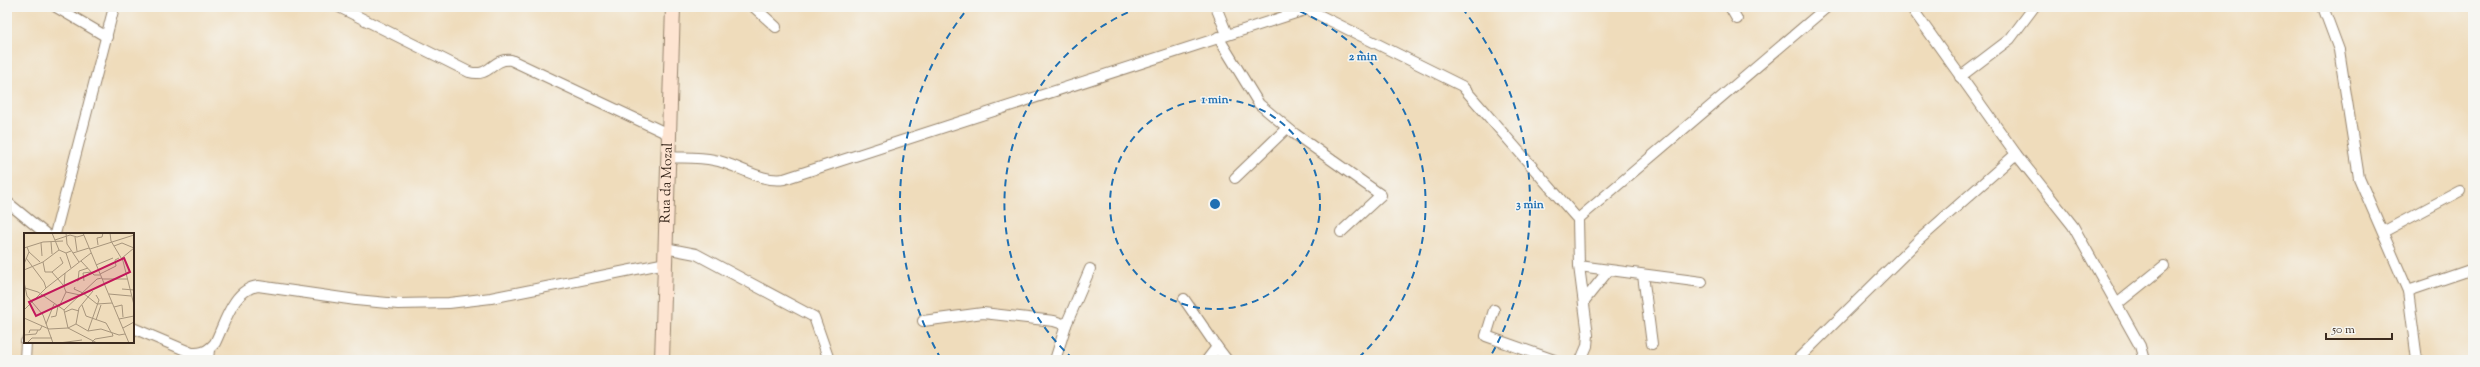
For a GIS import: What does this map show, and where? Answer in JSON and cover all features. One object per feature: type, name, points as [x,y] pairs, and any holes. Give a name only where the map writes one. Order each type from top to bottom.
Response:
[{"type":"main road","name":"Rua da Mozal","points":[[662,360],[666,263],[667,157],[673,7]]},
{"type":"street","points":[[56,7],[107,37]]},
{"type":"street","points":[[55,233],[114,7]]},
{"type":"street","points":[[339,7],[469,72],[478,74],[485,73],[500,60],[511,60],[668,134]]},
{"type":"street","points":[[754,7],[776,27]]},
{"type":"street","points":[[1216,7],[1223,35],[1256,100],[1287,128],[1381,194],[1342,232]]},
{"type":"street","points":[[1730,7],[1737,19]]},
{"type":"street","points":[[1578,219],[1827,7]]},
{"type":"street","points":[[1911,7],[2016,154],[2073,226],[2140,346],[2144,360]]},
{"type":"street","points":[[1960,77],[2010,39],[2034,7]]},
{"type":"street","points":[[2323,7],[2339,50],[2359,178],[2408,291],[2417,360]]},
{"type":"street","points":[[667,157],[712,159],[733,164],[773,181],[784,179],[1223,35],[1310,8],[1462,86],[1578,219],[1579,266],[1588,335],[1587,346],[1582,358]]},
{"type":"street","points":[[1235,178],[1287,128]]},
{"type":"street","points":[[1799,358],[1920,239],[2016,154]]},
{"type":"street","points":[[2383,232],[2460,191]]},
{"type":"street","points":[[7,202],[45,233]]},
{"type":"street","points":[[665,248],[696,254],[814,317],[829,360]]},
{"type":"street","points":[[208,360],[209,350],[239,294],[248,287],[258,286],[384,302],[449,303],[491,298],[666,263]]},
{"type":"street","points":[[1579,266],[1608,271],[1702,282]]},
{"type":"street","points":[[2117,304],[2164,266]]},
{"type":"street","points":[[1054,360],[1066,325],[1090,269]]},
{"type":"street","points":[[2408,291],[2473,270]]},
{"type":"street","points":[[1584,301],[1608,271]]},
{"type":"street","points":[[1643,275],[1652,344]]},
{"type":"street","points":[[1184,299],[1227,360]]},
{"type":"street","points":[[1494,310],[1486,336],[1554,360]]},
{"type":"street","points":[[923,321],[983,313],[1054,321],[1066,325]]},
{"type":"street","points":[[134,328],[192,353],[201,353],[209,350]]},
{"type":"street","points":[[25,360],[26,343]]},
{"type":"street","points":[[1207,360],[1217,347]]}]
